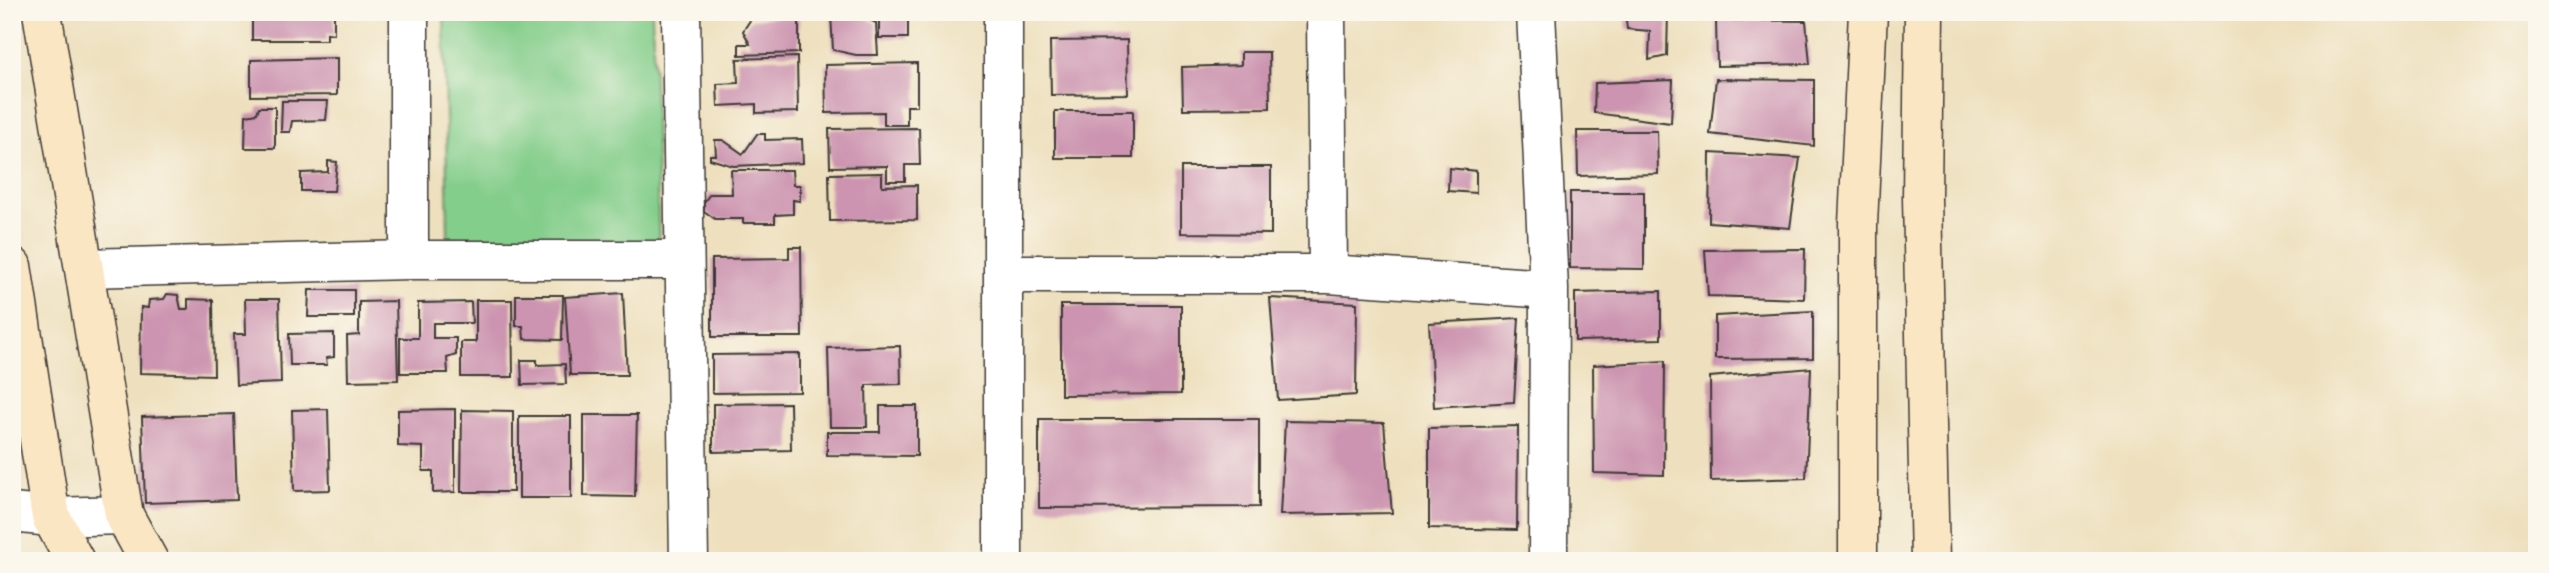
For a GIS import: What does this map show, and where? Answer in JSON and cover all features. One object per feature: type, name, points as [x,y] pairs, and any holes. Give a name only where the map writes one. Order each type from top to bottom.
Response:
[{"type":"main road","points":[[42,12],[124,515],[149,561]]},
{"type":"main road","points":[[1858,561],[1858,224],[1868,12]]},
{"type":"main road","points":[[1924,12],[1922,198],[1930,561]]},
{"type":"main road","points":[[12,267],[51,517],[75,561]]},
{"type":"street","points":[[408,12],[409,260]]},
{"type":"street","points":[[681,12],[682,260],[689,561]]},
{"type":"street","points":[[1003,12],[1003,561]]},
{"type":"street","points":[[1326,12],[1328,274]]},
{"type":"street","points":[[1536,12],[1549,289],[1548,561]]},
{"type":"street","points":[[85,268],[409,260],[682,260]]},
{"type":"street","points":[[1003,274],[1328,274],[1549,289]]},
{"type":"street","points":[[12,513],[51,517],[124,515]]},
{"type":"green space","points":[[444,12],[652,12],[659,248],[448,239]]},
{"type":"building","points":[[252,12],[334,12],[334,34],[327,33],[327,40],[252,40]]},
{"type":"building","points":[[785,12],[799,12],[799,53],[739,55],[739,44],[750,44],[743,31],[751,19],[783,16]]},
{"type":"building","points":[[883,12],[908,12],[908,38],[879,38],[879,17],[883,17]]},
{"type":"building","points":[[1625,12],[1668,12],[1667,56],[1649,60],[1650,31],[1627,29]]},
{"type":"building","points":[[831,14],[864,17],[876,23],[878,55],[856,55],[833,50]]},
{"type":"building","points":[[1716,20],[1806,21],[1810,64],[1717,66]]},
{"type":"building","points":[[1127,40],[1128,94],[1051,95],[1050,41]]},
{"type":"building","points":[[1241,52],[1269,52],[1270,108],[1183,109],[1182,67],[1241,65]]},
{"type":"building","points":[[797,57],[798,112],[756,113],[756,104],[718,106],[717,84],[738,83],[737,59]]},
{"type":"building","points":[[337,58],[337,95],[251,96],[251,60]]},
{"type":"building","points":[[917,63],[917,106],[907,106],[907,125],[884,125],[884,112],[826,113],[825,65]]},
{"type":"building","points":[[1716,79],[1814,80],[1814,146],[1710,134]]},
{"type":"building","points":[[1673,80],[1671,123],[1594,113],[1595,83]]},
{"type":"building","points":[[282,101],[328,101],[326,120],[292,121],[290,132],[281,132]]},
{"type":"building","points":[[259,107],[275,107],[275,148],[245,148],[246,115],[257,113]]},
{"type":"building","points":[[1055,111],[1133,111],[1133,158],[1055,158]]},
{"type":"building","points":[[919,128],[920,165],[905,165],[905,181],[887,181],[887,166],[830,167],[829,129]]},
{"type":"building","points":[[1577,131],[1657,131],[1658,174],[1578,176]]},
{"type":"building","points":[[757,134],[765,134],[765,140],[802,139],[803,163],[733,166],[710,159],[710,155],[716,155],[715,140],[723,140],[743,154]]},
{"type":"building","points":[[1710,153],[1800,158],[1790,228],[1709,222]]},
{"type":"building","points":[[328,161],[337,162],[334,191],[301,191],[301,173],[328,172]]},
{"type":"building","points":[[1181,167],[1271,167],[1271,234],[1181,233]]},
{"type":"building","points":[[1449,168],[1476,171],[1476,193],[1448,191]]},
{"type":"building","points":[[731,170],[792,170],[793,185],[800,185],[800,201],[793,200],[793,214],[775,215],[775,223],[743,223],[743,219],[715,219],[704,211],[704,202],[710,194],[732,194]]},
{"type":"building","points":[[882,173],[882,186],[917,185],[917,220],[830,221],[829,174]]},
{"type":"building","points":[[1570,192],[1644,192],[1644,269],[1570,268]]},
{"type":"building","points":[[789,247],[801,247],[802,337],[712,337],[712,259],[789,258]]},
{"type":"building","points":[[1805,249],[1804,299],[1708,296],[1705,250]]},
{"type":"building","points":[[309,290],[354,290],[354,317],[308,317]]},
{"type":"building","points":[[1661,291],[1661,339],[1575,341],[1575,293]]},
{"type":"building","points":[[623,293],[627,375],[570,375],[565,297]]},
{"type":"building","points":[[167,294],[178,295],[181,309],[188,309],[188,299],[213,300],[214,375],[140,373],[141,307],[148,308],[149,300],[164,299]]},
{"type":"building","points":[[516,295],[563,295],[562,340],[524,339],[523,326],[516,326]]},
{"type":"building","points":[[1270,298],[1357,303],[1356,395],[1278,400]]},
{"type":"building","points":[[245,299],[279,299],[281,383],[236,385],[234,334],[246,334]]},
{"type":"building","points":[[476,300],[512,300],[513,377],[461,377],[461,342],[476,342]]},
{"type":"building","points":[[396,301],[398,380],[348,381],[347,336],[359,335],[359,302]]},
{"type":"building","points":[[471,302],[472,323],[433,323],[433,338],[456,338],[456,355],[447,358],[448,373],[400,373],[400,338],[418,338],[418,303]]},
{"type":"building","points":[[1061,305],[1181,305],[1181,394],[1061,395]]},
{"type":"building","points":[[1813,311],[1813,358],[1715,359],[1715,316]]},
{"type":"building","points":[[1519,318],[1514,402],[1434,407],[1429,323]]},
{"type":"building","points":[[334,333],[334,357],[326,358],[327,365],[290,365],[289,334]]},
{"type":"building","points":[[900,346],[901,384],[866,385],[867,427],[830,427],[828,348]]},
{"type":"building","points":[[800,354],[800,392],[712,393],[712,355]]},
{"type":"building","points":[[521,360],[537,360],[537,365],[565,364],[566,384],[522,385]]},
{"type":"building","points":[[1665,361],[1664,475],[1594,473],[1593,365]]},
{"type":"building","points":[[1811,368],[1806,478],[1711,481],[1710,377]]},
{"type":"building","points":[[790,403],[791,450],[713,452],[713,404]]},
{"type":"building","points":[[880,406],[917,406],[917,456],[827,455],[827,432],[880,432]]},
{"type":"building","points":[[328,409],[330,490],[294,491],[292,410]]},
{"type":"building","points":[[455,409],[455,492],[433,493],[433,471],[423,471],[423,447],[398,446],[398,410]]},
{"type":"building","points":[[462,410],[513,411],[513,492],[461,492]]},
{"type":"building","points":[[234,414],[237,500],[145,503],[142,417]]},
{"type":"building","points":[[584,415],[637,415],[635,497],[584,496]]},
{"type":"building","points":[[519,416],[571,416],[571,498],[519,498]]},
{"type":"building","points":[[1039,419],[1259,419],[1259,507],[1039,508]]},
{"type":"building","points":[[1285,421],[1384,423],[1392,513],[1280,515]]},
{"type":"building","points":[[1518,426],[1517,530],[1429,528],[1429,428]]}]
